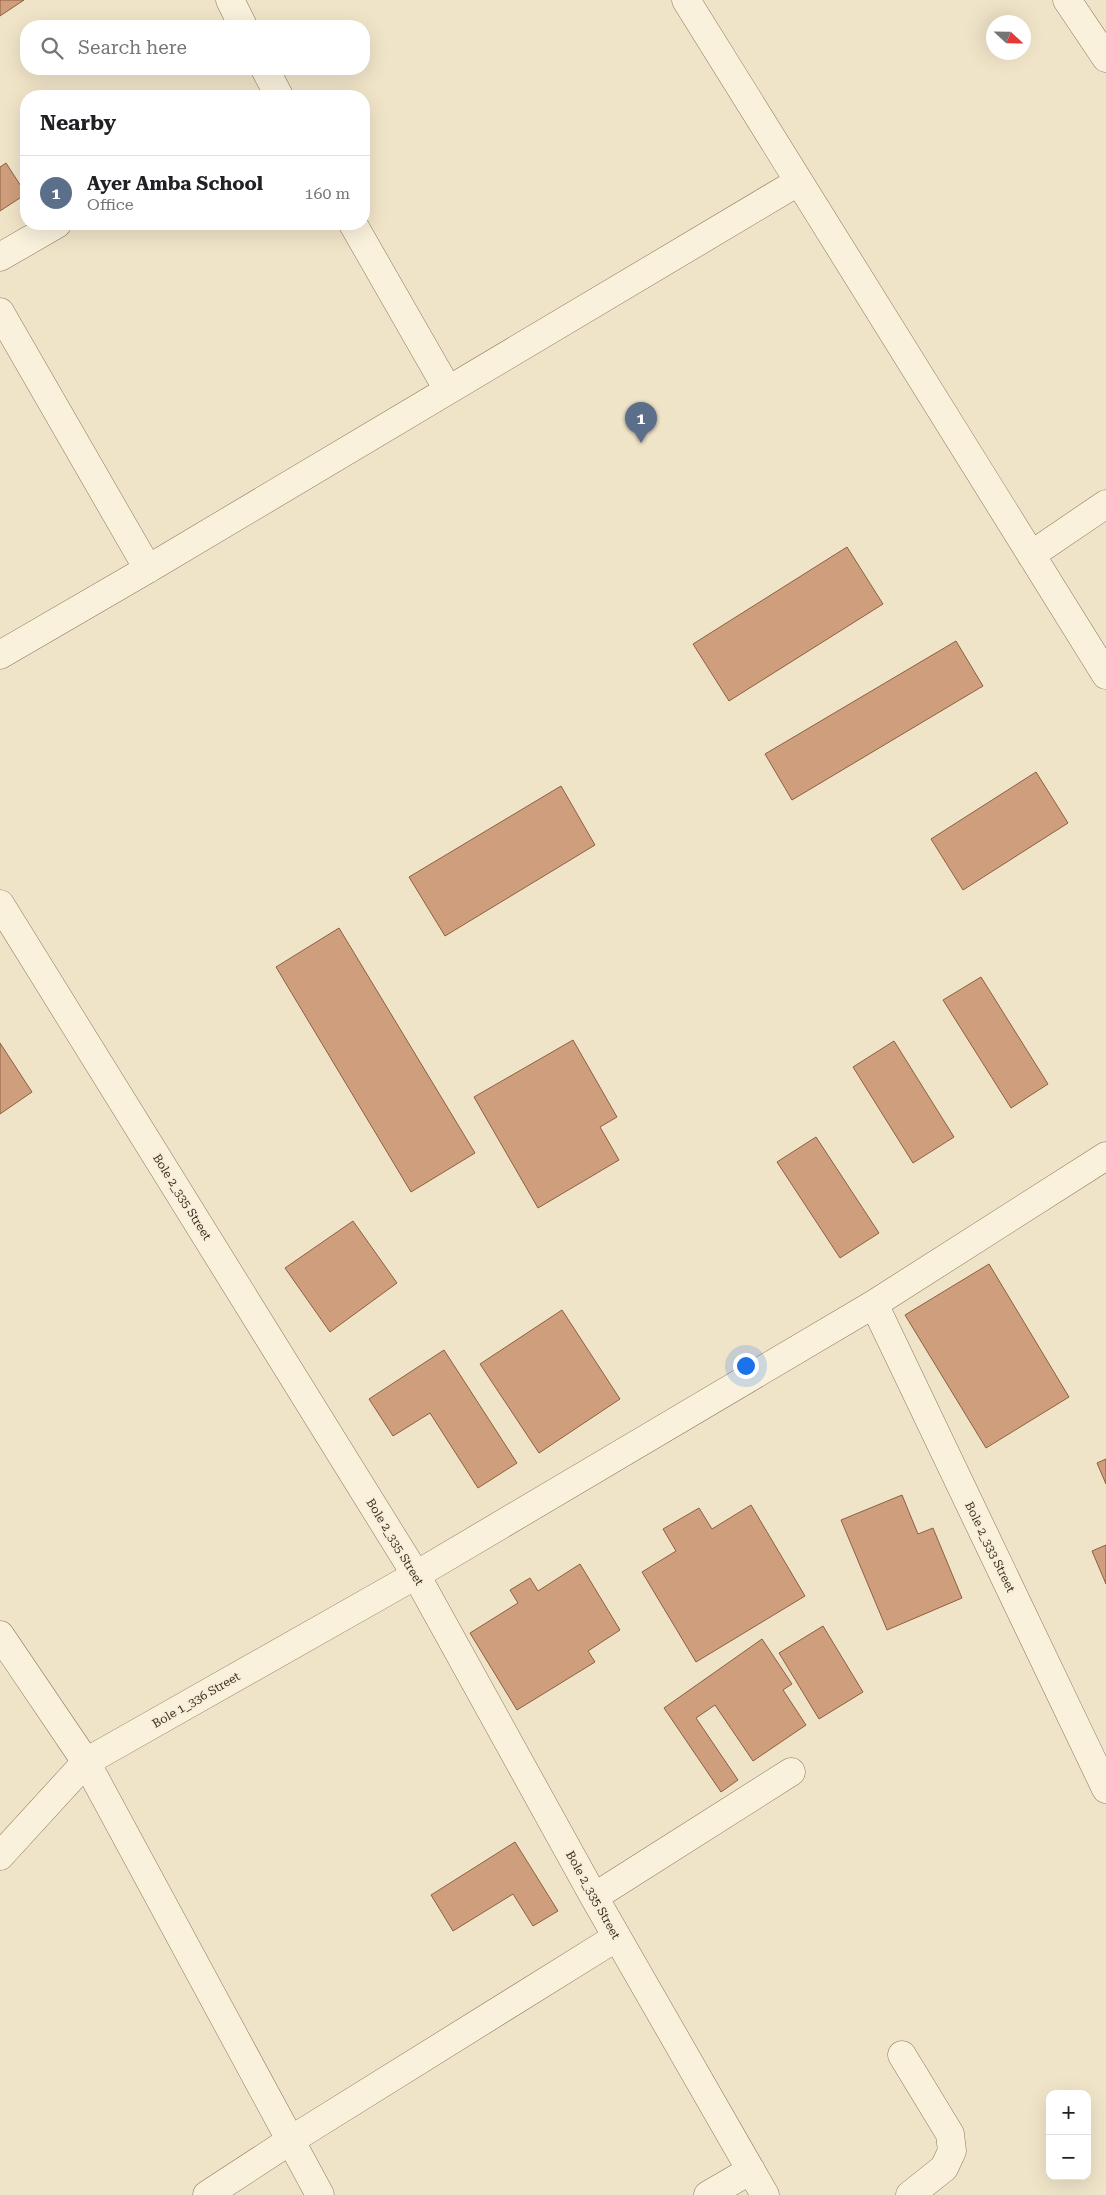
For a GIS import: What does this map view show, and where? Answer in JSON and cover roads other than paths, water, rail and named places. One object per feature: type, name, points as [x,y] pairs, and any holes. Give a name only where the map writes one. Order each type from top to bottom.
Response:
[{"type":"street","points":[[230,0],[240,20]]},
{"type":"street","points":[[686,0],[1106,675]]},
{"type":"street","points":[[1067,0],[1106,58]]},
{"type":"street","points":[[268,75],[274,90]]},
{"type":"street","points":[[0,655],[798,182]]},
{"type":"street","points":[[0,258],[48,230]]},
{"type":"street","points":[[355,230],[448,390]]},
{"type":"street","points":[[0,312],[148,569]]},
{"type":"street","points":[[1031,555],[1106,504]]},
{"type":"street","name":"Bole 2_335 Street","points":[[0,904],[416,1574],[594,1897],[765,2195]]},
{"type":"street","name":"Bole 1_336 Street","points":[[0,1856],[86,1762],[416,1574],[874,1304],[1106,1156]]},
{"type":"street","name":"Bole 2_333 Street","points":[[874,1304],[1106,1788]]},
{"type":"street","points":[[0,1634],[86,1762],[292,2140],[320,2195]]},
{"type":"street","points":[[594,1897],[791,1772]]},
{"type":"street","points":[[207,2195],[617,1937]]},
{"type":"street","points":[[902,2055],[950,2134],[952,2151],[944,2168],[910,2195]]},
{"type":"street","points":[[708,2195],[751,2170]]},
{"type":"place","name":"Ayer Amba School","points":[[641,443]]}]
